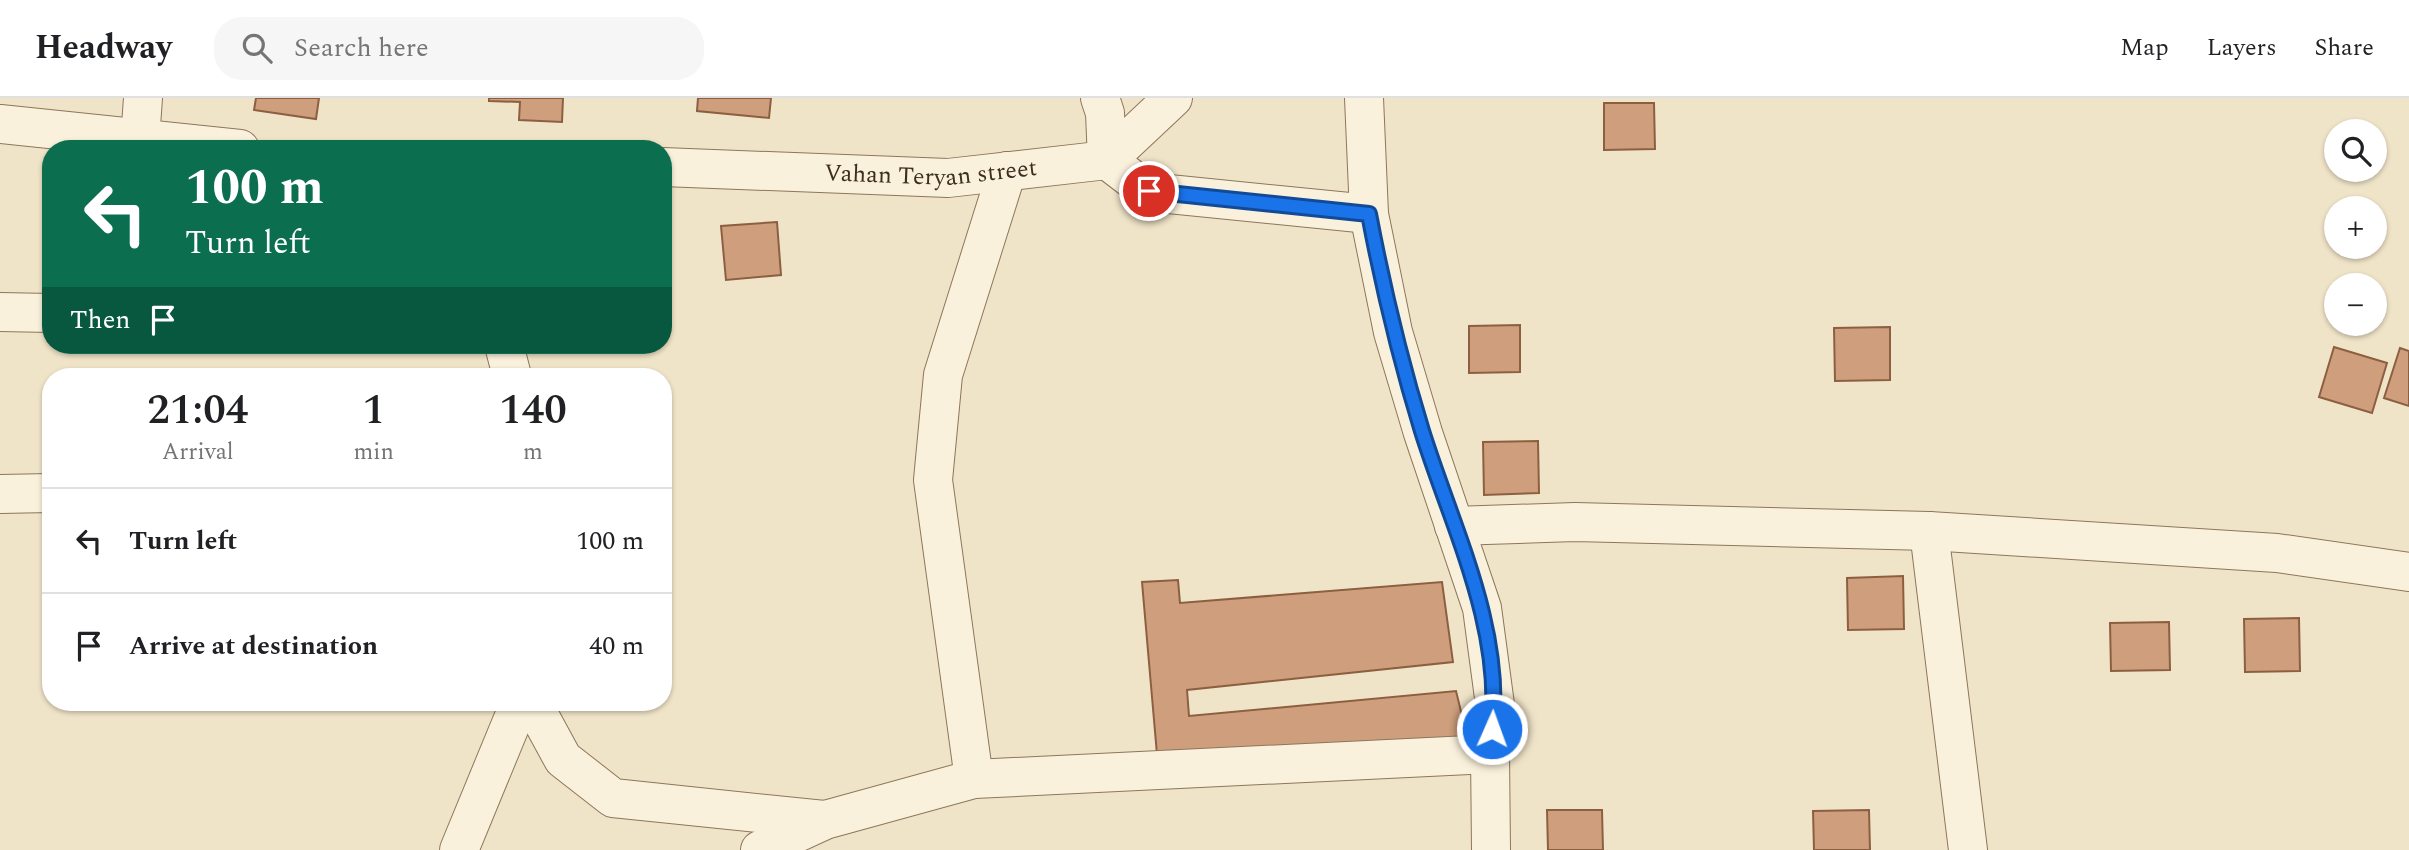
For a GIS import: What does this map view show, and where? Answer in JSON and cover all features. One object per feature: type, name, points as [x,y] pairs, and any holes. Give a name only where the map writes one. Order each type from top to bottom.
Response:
[{"type":"street","points":[[0,124],[140,140],[143,98]]},
{"type":"street","points":[[1100,98],[1105,113],[1107,160]]},
{"type":"street","points":[[1107,160],[1172,98]]},
{"type":"street","points":[[1364,98],[1369,214],[1393,332],[1482,608],[1495,705],[1490,754],[1492,850]]},
{"type":"street","points":[[1107,160],[1149,191],[1369,214]]},
{"type":"street","name":"Vahan Teryan street","points":[[672,167],[948,178],[1107,160]]},
{"type":"street","points":[[974,779],[933,480],[943,375],[1007,171]]},
{"type":"street","points":[[0,312],[42,313]]},
{"type":"street","points":[[0,494],[42,494]]},
{"type":"street","points":[[1454,526],[1575,522],[1929,531],[2277,553],[2409,572]]},
{"type":"street","points":[[1929,531],[1968,850]]},
{"type":"street","points":[[458,850],[516,711]]},
{"type":"street","points":[[536,711],[564,759],[613,798],[825,820]]},
{"type":"street","points":[[760,850],[825,820],[974,779],[1490,754]]},
{"type":"building","points":[[256,98],[319,98],[316,119],[254,110]]},
{"type":"building","points":[[489,98],[563,98],[562,122],[519,120],[520,102],[489,101]]},
{"type":"building","points":[[698,98],[771,98],[769,118],[697,111]]},
{"type":"building","points":[[1604,103],[1654,103],[1655,149],[1604,150]]},
{"type":"building","points":[[777,222],[781,275],[726,280],[721,226]]},
{"type":"building","points":[[1520,325],[1520,372],[1469,373],[1469,326]]},
{"type":"building","points":[[1890,327],[1890,380],[1835,381],[1834,328]]},
{"type":"building","points":[[2334,347],[2387,363],[2372,413],[2319,397]]},
{"type":"building","points":[[2400,348],[2409,351],[2409,406],[2384,398]]},
{"type":"building","points":[[1538,441],[1539,493],[1484,495],[1483,442]]},
{"type":"building","points":[[1903,576],[1904,629],[1848,630],[1847,578]]},
{"type":"building","points":[[1178,580],[1180,603],[1442,582],[1453,662],[1187,690],[1189,716],[1456,691],[1468,740],[1158,766],[1142,582]]},
{"type":"building","points":[[2299,618],[2300,671],[2245,672],[2244,619]]},
{"type":"building","points":[[2169,622],[2170,670],[2111,671],[2110,623]]},
{"type":"building","points":[[1547,810],[1602,810],[1603,850],[1548,850]]},
{"type":"building","points":[[1869,810],[1870,850],[1814,850],[1813,811]]},
{"type":"route","points":[[1149,191],[1369,214],[1393,332],[1423,433],[1482,608],[1495,705],[1492,729]]}]
